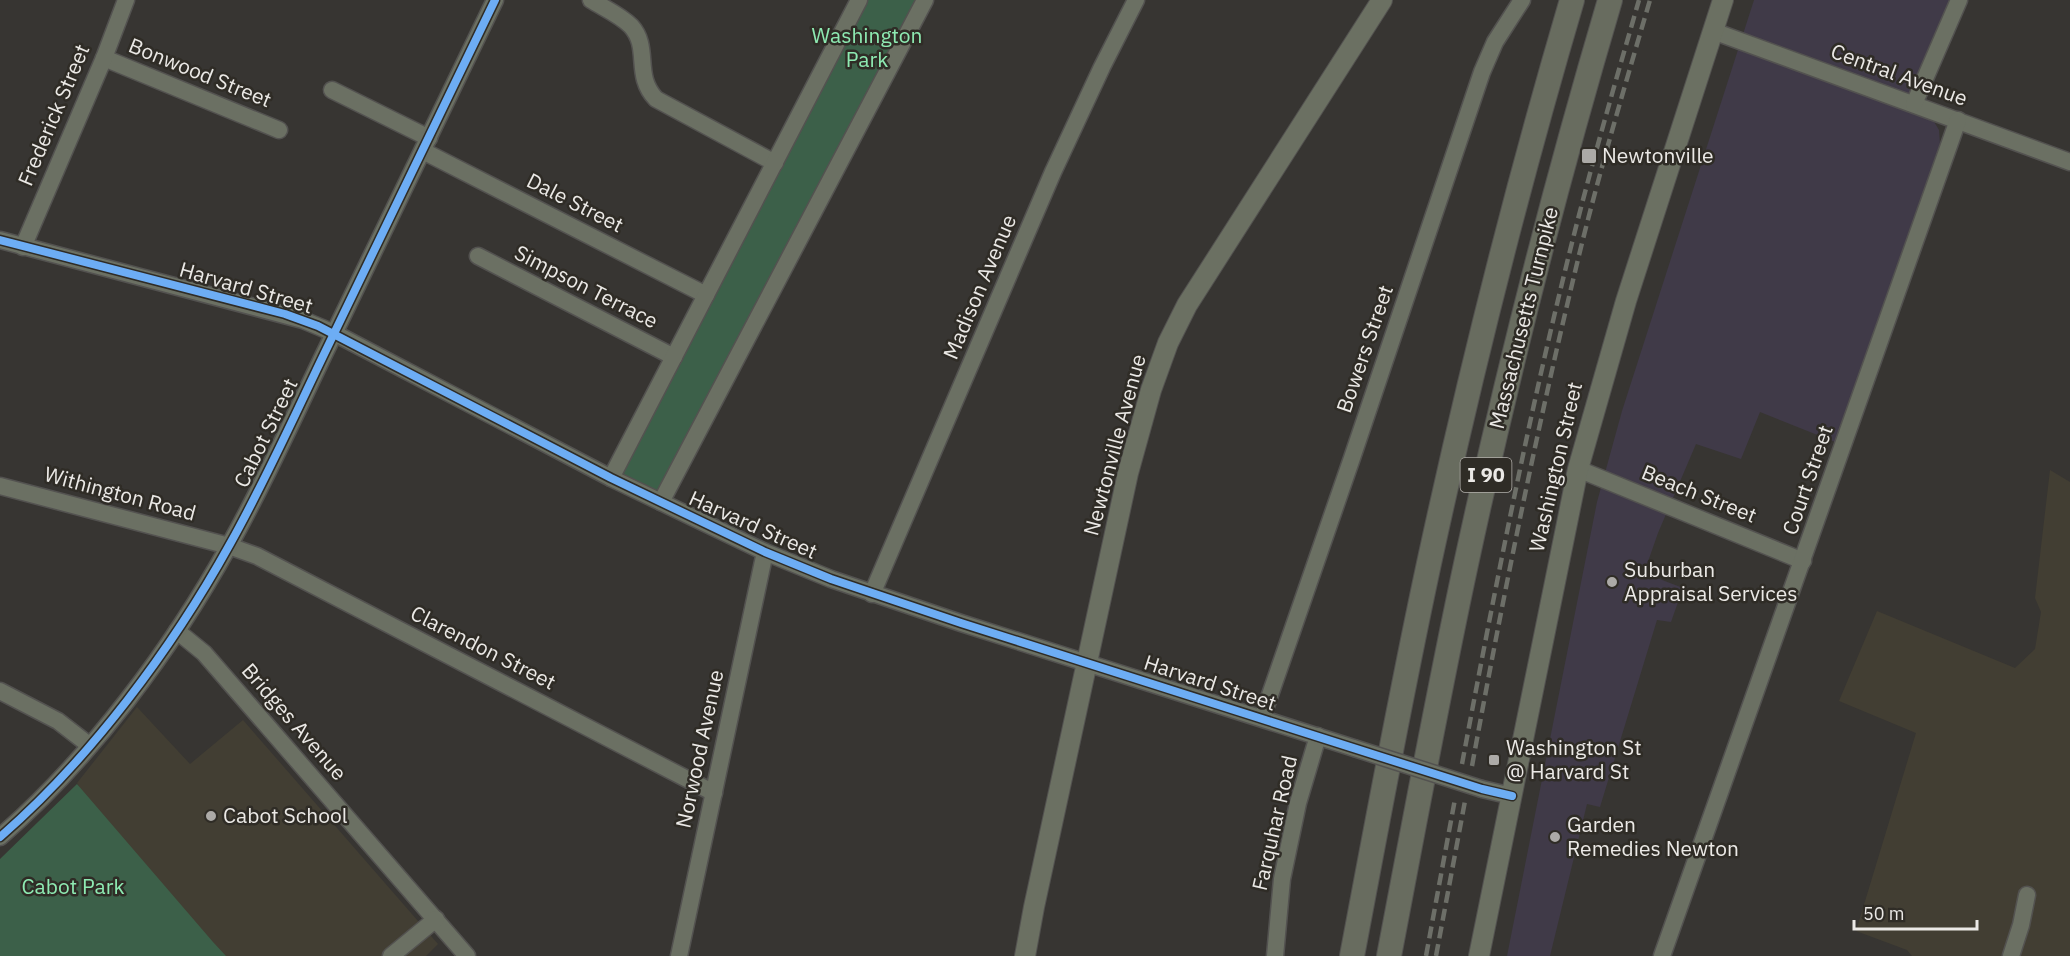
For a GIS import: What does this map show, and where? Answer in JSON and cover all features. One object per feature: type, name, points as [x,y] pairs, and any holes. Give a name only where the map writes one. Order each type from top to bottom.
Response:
[{"type":"highway","name":"Massachusetts Turnpike","points":[[1352,956],[1408,664],[1446,486],[1504,248],[1572,0]]},
{"type":"highway","name":"Massachusetts Turnpike","points":[[1389,956],[1441,683],[1493,445],[1543,238],[1610,0]]},
{"type":"main road","name":"Newtonville Avenue","points":[[1025,956],[1128,473],[1151,390],[1168,343],[1187,305],[1213,262],[1382,0]]},
{"type":"main road","name":"Washington Street","points":[[1479,956],[1578,469],[1626,301],[1723,0]]},
{"type":"street","name":"Frederick Street","points":[[23,247],[104,58],[126,0]]},
{"type":"street","name":"Cabot Street","points":[[0,837],[89,745],[123,705],[177,631],[229,546],[495,0]]},
{"type":"street","points":[[591,0],[621,18],[638,35],[645,82],[649,92],[656,99],[774,163]]},
{"type":"street","points":[[611,478],[859,0]]},
{"type":"street","points":[[661,502],[925,0]]},
{"type":"street","name":"Madison Avenue","points":[[872,594],[1053,172],[1136,0]]},
{"type":"street","name":"Bowers Street","points":[[1262,718],[1482,72],[1495,42],[1522,0]]},
{"type":"street","points":[[1914,104],[1959,0]]},
{"type":"street","name":"Central Avenue","points":[[1713,31],[2070,162]]},
{"type":"street","name":"Bonwood Street","points":[[104,58],[279,130]]},
{"type":"street","name":"Dale Street","points":[[332,90],[426,144],[706,295]]},
{"type":"street","name":"Court Street","points":[[1662,956],[1958,120]]},
{"type":"street","name":"Harvard Street","points":[[0,240],[285,314],[334,333],[611,478],[765,552],[872,594],[1482,789],[1512,796]]},
{"type":"street","name":"Simpson Terrace","points":[[478,256],[674,357]]},
{"type":"street","name":"Beach Street","points":[[1578,469],[1803,561]]},
{"type":"street","name":"Withington Road","points":[[0,486],[229,546]]},
{"type":"street","name":"Clarendon Street","points":[[229,546],[268,562],[714,793]]},
{"type":"street","name":"Norwood Avenue","points":[[679,956],[765,552]]},
{"type":"street","name":"Bridges Avenue","points":[[177,631],[204,653],[467,956]]},
{"type":"street","points":[[0,691],[58,721],[89,745]]},
{"type":"street","name":"Farquhar Road","points":[[1275,956],[1284,869],[1298,803],[1318,736]]},
{"type":"street","points":[[2011,956],[2021,925],[2027,895]]},
{"type":"street","points":[[391,956],[436,919]]},
{"type":"shaded area","points":[[1754,0],[1951,0],[1918,95],[1939,130],[1940,144],[1835,442],[1760,412],[1741,459],[1696,444],[1658,533],[1644,573],[1683,588],[1671,622],[1657,620],[1600,807],[1587,804],[1550,956],[1507,956],[1597,502],[1622,411]]},
{"type":"shaded area","points":[[2050,470],[2070,482],[2070,956],[1912,956],[1907,950],[1856,931],[1916,733],[1839,701],[1877,611],[2015,668],[2035,649],[2041,612],[2035,598]]},
{"type":"shaded area","name":"Cabot School","points":[[137,707],[190,764],[243,720],[438,944],[426,956],[207,956],[115,850],[77,783]]},
{"type":"green space","name":"Washington Park","points":[[859,0],[925,0],[661,502],[611,478]]},
{"type":"green space","name":"Cabot Park","points":[[77,784],[226,956],[0,956],[0,859]]},
{"type":"railway","points":[[1462,764],[1510,517],[1550,332],[1591,169],[1639,0]]},
{"type":"railway","points":[[1472,766],[1520,520],[1582,241],[1650,0]]},
{"type":"railway","points":[[1426,956],[1455,799]]},
{"type":"railway","points":[[1436,956],[1465,801]]},
{"type":"cycle path","points":[[0,837],[66,773],[97,738],[155,662],[207,584],[268,471],[495,0]]},
{"type":"cycle path","points":[[0,240],[285,314],[318,326],[611,478],[765,552],[831,579],[961,623],[1482,789],[1512,796]]},
{"type":"place","name":"Newtonville","points":[[1589,156]]},
{"type":"place","name":"Suburban Appraisal Services","points":[[1612,582]]},
{"type":"place","name":"Washington St @ Harvard St","points":[[1494,760]]},
{"type":"place","name":"Cabot School","points":[[211,816]]},
{"type":"place","name":"Garden Remedies Newton","points":[[1555,837]]}]
